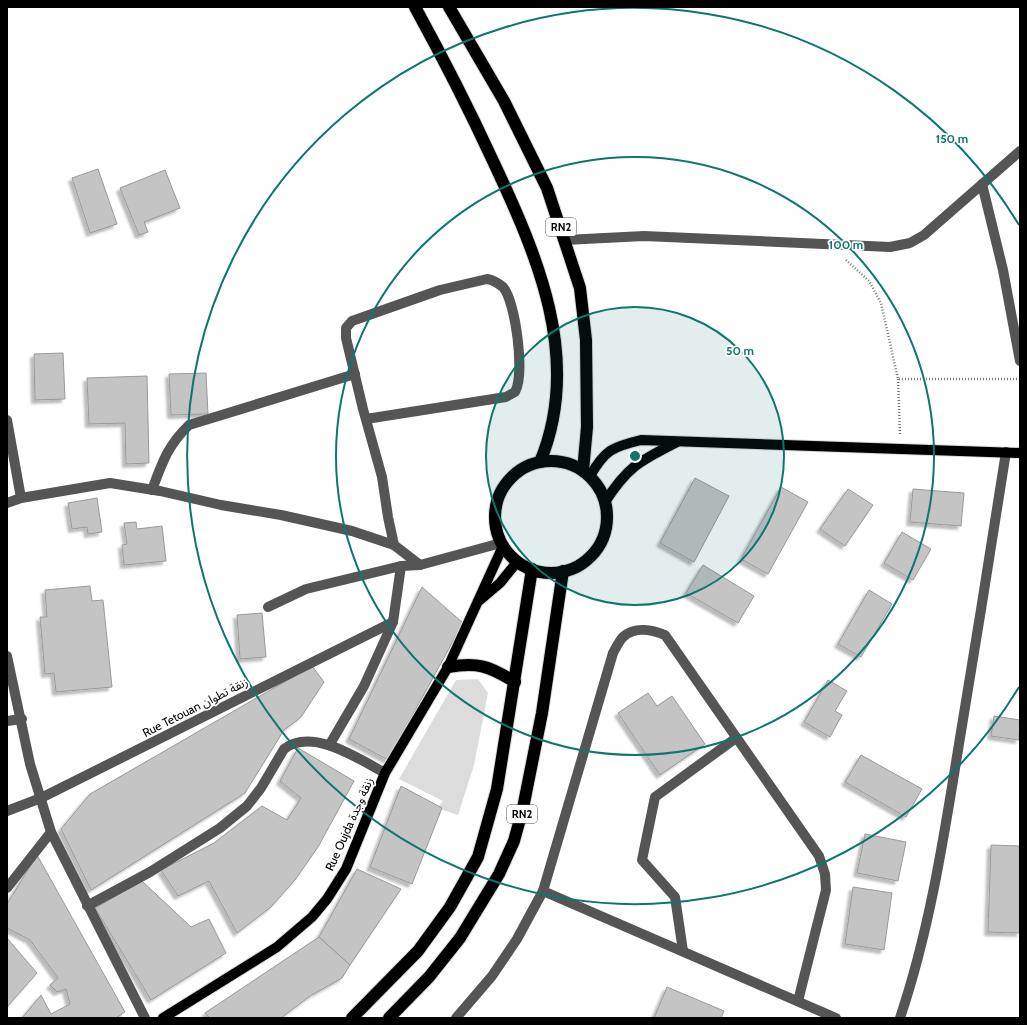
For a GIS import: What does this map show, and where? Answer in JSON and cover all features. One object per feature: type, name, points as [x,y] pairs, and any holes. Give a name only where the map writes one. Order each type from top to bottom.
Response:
[{"type":"highway","points":[[416,7],[459,87],[521,220],[548,297],[557,351],[557,401],[548,441],[540,462]]},
{"type":"highway","name":"RN2","points":[[449,7],[507,108],[547,188],[580,288],[586,340],[586,474]]},
{"type":"highway","points":[[555,460],[570,464],[586,474],[599,488],[605,502],[607,525],[599,546],[583,563],[563,571],[547,573],[532,569],[517,562],[502,544],[495,526],[495,509],[500,493],[510,478],[523,468],[540,462],[555,460]]},
{"type":"highway","name":"RN2","points":[[352,1018],[418,951],[450,907],[478,857],[497,789],[532,569]]},
{"type":"highway","name":"RN2","points":[[388,1018],[429,977],[460,938],[500,874],[514,841],[523,808],[542,713],[563,571]]},
{"type":"highway","points":[[448,667],[463,664],[482,664],[514,682]]},
{"type":"main road","points":[[586,474],[601,457],[610,450],[641,440],[1020,452]]},
{"type":"main road","points":[[605,502],[618,482],[628,471],[639,462],[678,441]]},
{"type":"main road","name":"Rue Oujda زنقة وجدة","points":[[163,1018],[277,947],[312,917],[327,899],[346,869],[385,774],[448,667],[480,600],[502,544]]},
{"type":"main road","name":"Rue Oujda زنقة وجدة","points":[[480,600],[500,584],[517,562]]},
{"type":"street","points":[[565,240],[644,236],[890,247],[910,243],[924,235],[1020,152]]},
{"type":"street","points":[[982,184],[1003,270],[1020,361]]},
{"type":"street","points":[[366,419],[506,397],[515,392],[519,377],[517,341],[509,298],[503,288],[494,281],[486,279],[440,290],[352,321],[346,328],[346,338],[366,419],[382,477],[394,545]]},
{"type":"street","points":[[152,490],[164,456],[176,437],[189,425],[355,374]]},
{"type":"street","points":[[7,420],[21,498]]},
{"type":"street","points":[[900,1018],[911,985],[927,924],[946,827],[1006,452]]},
{"type":"street","points":[[7,503],[21,498],[110,483],[152,490],[352,531],[394,545],[420,565]]},
{"type":"street","points":[[268,607],[306,589],[401,566],[420,565],[502,544]]},
{"type":"street","points":[[330,744],[364,686],[393,622],[401,566]]},
{"type":"street","name":"Rue Tetouan زنقة تطوان","points":[[7,811],[41,798],[393,622]]},
{"type":"street","points":[[456,1018],[492,976],[517,938],[543,891],[613,653],[624,636],[638,630],[652,629],[665,635],[819,856],[825,874],[826,890],[798,1000]]},
{"type":"street","points":[[7,656],[22,719],[30,764],[51,832],[87,906],[145,1018]]},
{"type":"street","points":[[7,721],[22,719]]},
{"type":"street","points":[[683,951],[675,897],[642,860],[655,798],[736,738]]},
{"type":"street","points":[[87,906],[150,872],[220,828],[247,806],[261,788],[284,749],[289,744],[296,742],[330,744],[385,774]]},
{"type":"street","points":[[7,888],[51,832]]},
{"type":"street","points":[[543,891],[798,1000],[836,1018]]},
{"type":"path","points":[[824,244],[869,281],[881,303],[898,379],[900,449]]},
{"type":"path","points":[[898,379],[1020,378]]},
{"type":"shaded area","points":[[478,679],[488,693],[474,765],[458,815],[437,808],[443,801],[399,779],[456,680]]},
{"type":"building","points":[[98,169],[117,224],[90,233],[72,178]]},
{"type":"building","points":[[165,170],[180,208],[144,222],[148,232],[139,235],[120,188]]},
{"type":"building","points":[[63,353],[65,399],[35,400],[34,354]]},
{"type":"building","points":[[206,373],[208,414],[171,415],[169,374]]},
{"type":"building","points":[[147,376],[149,463],[126,464],[125,423],[89,424],[87,378]]},
{"type":"building","points":[[695,478],[729,496],[694,562],[660,543]]},
{"type":"building","points":[[781,487],[808,502],[768,574],[741,559]]},
{"type":"building","points":[[848,489],[873,505],[845,546],[820,529]]},
{"type":"building","points":[[913,489],[964,493],[961,526],[910,522]]},
{"type":"building","points":[[97,498],[102,532],[88,534],[87,527],[72,529],[68,503]]},
{"type":"building","points":[[136,522],[137,529],[162,526],[166,561],[124,565],[122,545],[127,544],[124,523]]},
{"type":"building","points":[[902,532],[931,549],[913,580],[884,563]]},
{"type":"building","points":[[703,565],[754,596],[738,623],[686,593]]},
{"type":"building","points":[[90,586],[92,601],[103,600],[112,687],[56,692],[54,673],[45,674],[40,617],[47,617],[45,590]]},
{"type":"building","points":[[422,587],[463,623],[388,760],[349,739]]},
{"type":"building","points":[[869,590],[892,604],[861,657],[838,644]]},
{"type":"building","points":[[262,613],[266,657],[240,659],[237,615]]},
{"type":"building","points":[[312,666],[324,682],[301,717],[284,730],[245,793],[91,890],[61,829],[90,794]]},
{"type":"building","points":[[828,680],[847,691],[835,711],[842,715],[830,737],[804,722]]},
{"type":"building","points":[[648,693],[657,706],[672,696],[705,744],[660,775],[618,713]]},
{"type":"building","points":[[994,716],[1020,720],[1019,740],[991,736]]},
{"type":"building","points":[[298,748],[354,781],[318,847],[295,880],[271,907],[237,933],[209,881],[178,896],[161,870],[214,843],[262,806],[287,820],[301,798],[280,781]]},
{"type":"building","points":[[861,755],[922,789],[906,817],[845,782]]},
{"type":"building","points":[[401,786],[442,808],[412,884],[370,867]]},
{"type":"building","points":[[865,834],[906,842],[898,881],[857,873]]},
{"type":"building","points":[[991,845],[1020,846],[1020,933],[988,932]]},
{"type":"building","points":[[37,855],[125,1012],[116,1018],[22,1018],[41,995],[51,1014],[70,1004],[66,989],[57,992],[50,985],[58,978],[30,940],[7,928],[7,904]]},
{"type":"building","points":[[357,869],[401,889],[350,965],[319,937]]},
{"type":"building","points":[[142,881],[191,927],[209,919],[226,953],[151,1000],[95,908]]},
{"type":"building","points":[[853,887],[892,893],[884,950],[845,944]]},
{"type":"building","points":[[319,937],[350,965],[342,978],[310,996],[281,1018],[210,1018],[205,1013]]},
{"type":"building","points":[[7,938],[37,973],[7,1007]]},
{"type":"building","points":[[667,987],[724,1011],[721,1018],[654,1018]]}]
